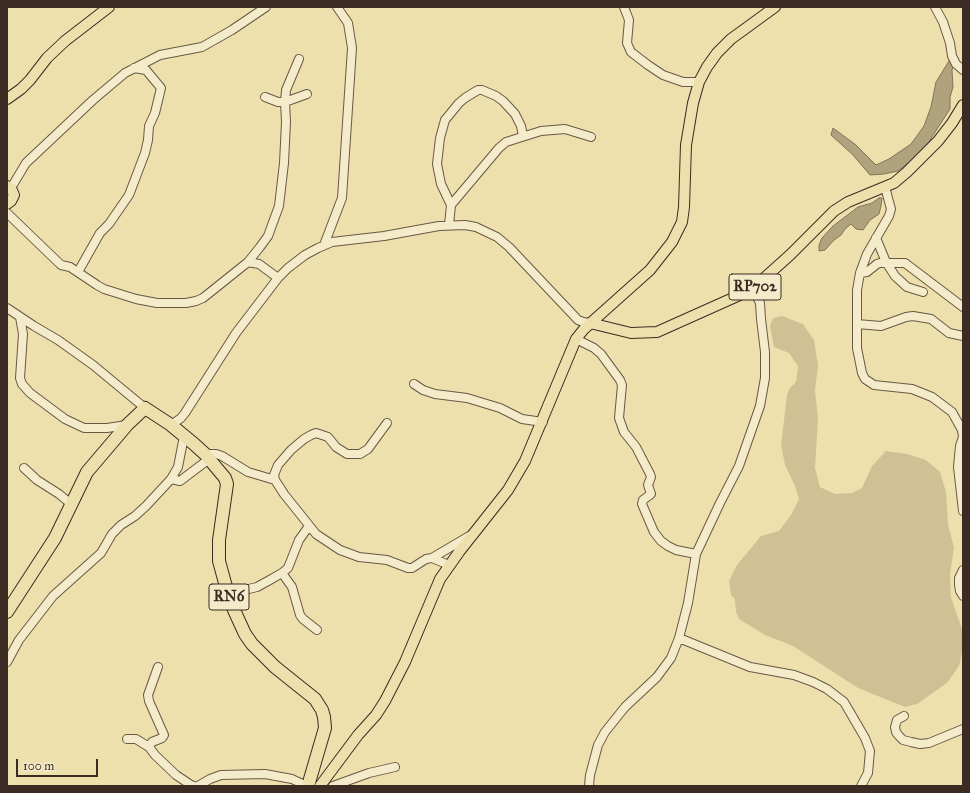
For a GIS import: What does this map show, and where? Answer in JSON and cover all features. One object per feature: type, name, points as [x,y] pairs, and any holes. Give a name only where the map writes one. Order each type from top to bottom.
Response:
[{"type":"highway","name":"RN6","points":[[145,408],[184,436],[224,475],[226,481],[219,540],[219,561],[228,594],[245,634],[252,644],[275,667],[310,693],[322,710],[325,728],[308,786]]},
{"type":"highway","points":[[7,612],[55,538],[90,467],[127,425],[145,408]]},
{"type":"main road","points":[[7,99],[21,89],[30,80],[47,58],[65,41],[109,7]]},
{"type":"main road","points":[[320,786],[358,735],[386,701],[405,662],[440,579],[472,534],[508,490],[525,462],[543,422],[576,339],[590,323],[650,270],[672,242],[682,222],[684,207],[686,145],[693,103],[700,82],[707,67],[717,53],[731,39],[775,7]]},
{"type":"main road","name":"RP702","points":[[590,323],[631,333],[657,332],[751,290],[790,255],[834,211],[857,197],[894,183],[912,168],[938,142],[963,105]]},
{"type":"main road","points":[[7,204],[11,201],[14,195],[9,187]]},
{"type":"street","points":[[9,187],[26,163],[116,79],[133,68],[160,55],[202,47],[232,30],[266,7]]},
{"type":"street","points":[[324,245],[342,198],[352,63],[352,48],[348,23],[337,7]]},
{"type":"street","points":[[624,7],[629,20],[627,43],[631,52],[663,75],[683,82],[700,82]]},
{"type":"street","points":[[935,7],[943,22],[950,43],[952,56],[956,64],[963,70]]},
{"type":"street","points":[[7,213],[59,263],[70,267],[97,285],[136,299],[158,303],[186,303],[203,298],[248,262],[268,236],[279,206],[284,162],[286,90],[299,59]]},
{"type":"street","points":[[78,272],[100,233],[109,224],[129,195],[148,140],[149,126],[155,113],[161,88],[146,70],[143,68],[133,68]]},
{"type":"street","points":[[449,225],[451,205],[440,180],[437,164],[440,138],[445,120],[465,98],[478,90],[482,90],[504,101],[515,114],[521,126],[523,136]]},
{"type":"street","points":[[265,97],[278,102],[285,102],[307,94]]},
{"type":"street","points":[[451,205],[499,148],[510,140],[541,131],[565,129],[590,137]]},
{"type":"street","points":[[885,187],[891,209],[889,216],[867,254],[860,273],[857,324],[859,365],[865,379],[874,385],[912,389],[932,397],[952,412],[962,430],[963,437],[960,446],[958,467],[963,511]]},
{"type":"street","points":[[171,426],[185,413],[236,333],[278,278],[305,255],[324,245],[449,225],[476,227],[497,237],[509,247],[578,320],[590,323]]},
{"type":"street","points":[[876,238],[886,262],[895,276],[912,289],[924,292]]},
{"type":"street","points":[[254,254],[259,264]]},
{"type":"street","points":[[248,262],[259,264],[278,278]]},
{"type":"street","points":[[860,273],[866,272],[877,264],[886,262],[905,264],[963,307]]},
{"type":"street","points":[[589,786],[593,761],[602,738],[625,707],[657,677],[671,658],[679,638],[688,603],[696,554],[739,466],[760,406],[765,378],[765,352],[760,319],[760,303],[757,296],[751,290]]},
{"type":"street","points":[[7,308],[58,340],[93,365],[145,408]]},
{"type":"street","points":[[857,324],[881,326],[913,316],[931,319],[949,333],[963,336]]},
{"type":"street","points":[[20,317],[23,334],[20,378],[22,384],[30,393],[64,419],[84,428],[107,428],[127,425]]},
{"type":"street","points":[[576,339],[594,348],[601,354],[620,380],[622,385],[619,418],[624,432],[636,448],[651,477],[648,485],[651,496],[643,500],[642,504],[654,532],[661,541],[668,546],[676,550],[696,554]]},
{"type":"street","points":[[414,384],[423,390],[435,394],[467,398],[500,408],[522,419],[543,422]]},
{"type":"street","points":[[387,423],[368,449],[360,454],[347,454],[336,447],[328,437],[316,433],[311,434],[291,450],[278,465],[274,475],[275,480],[316,534],[340,550],[359,557],[387,560],[408,568],[412,568],[472,534]]},
{"type":"street","points":[[7,662],[19,640],[53,596],[101,553],[112,534],[121,525],[135,516],[146,506],[171,479],[178,467],[184,436]]},
{"type":"street","points":[[171,479],[180,480],[207,457],[216,454],[248,472],[275,480]]},
{"type":"street","points":[[24,468],[71,504]]},
{"type":"street","points":[[228,594],[268,582],[288,568],[299,540],[309,526]]},
{"type":"street","points":[[432,558],[449,565]]},
{"type":"street","points":[[963,570],[959,578],[958,585],[963,596]]},
{"type":"street","points":[[282,573],[292,587],[300,615],[318,630]]},
{"type":"street","points":[[679,638],[750,667],[794,675],[813,682],[827,689],[844,702],[870,751],[868,773],[861,786]]},
{"type":"street","points":[[149,747],[152,742],[162,738],[164,735],[149,701],[148,695],[158,667]]},
{"type":"street","points":[[904,716],[895,722],[896,732],[903,740],[920,744],[929,743],[963,729]]},
{"type":"street","points":[[127,739],[136,739],[149,747],[155,755],[176,775],[194,786]]},
{"type":"street","points":[[339,785],[368,773],[395,767]]},
{"type":"street","points":[[198,786],[221,775],[265,774],[292,779],[308,786]]},
{"type":"shaded area","points":[[949,61],[954,63],[952,70],[953,87],[950,97],[950,109],[923,151],[898,171],[870,175],[853,155],[831,135],[833,128],[856,145],[876,165],[889,159],[911,144],[924,126],[931,107],[936,82]]},
{"type":"shaded area","points":[[879,198],[882,198],[879,214],[870,220],[863,230],[856,229],[851,224],[825,250],[819,251],[819,245],[822,238],[833,226],[858,207],[872,203]]},
{"type":"shaded area","points":[[782,316],[803,324],[814,340],[818,365],[815,390],[818,419],[815,468],[820,487],[835,494],[852,493],[862,488],[872,466],[886,451],[907,454],[926,460],[940,472],[946,492],[948,524],[954,548],[950,574],[951,597],[963,632],[963,647],[959,666],[947,683],[917,704],[905,707],[858,688],[793,646],[765,635],[739,619],[736,612],[735,599],[731,595],[729,581],[737,565],[761,536],[779,531],[791,515],[799,499],[795,486],[785,465],[781,445],[787,395],[790,388],[796,382],[798,366],[789,353],[774,347],[770,326],[773,318]]}]
